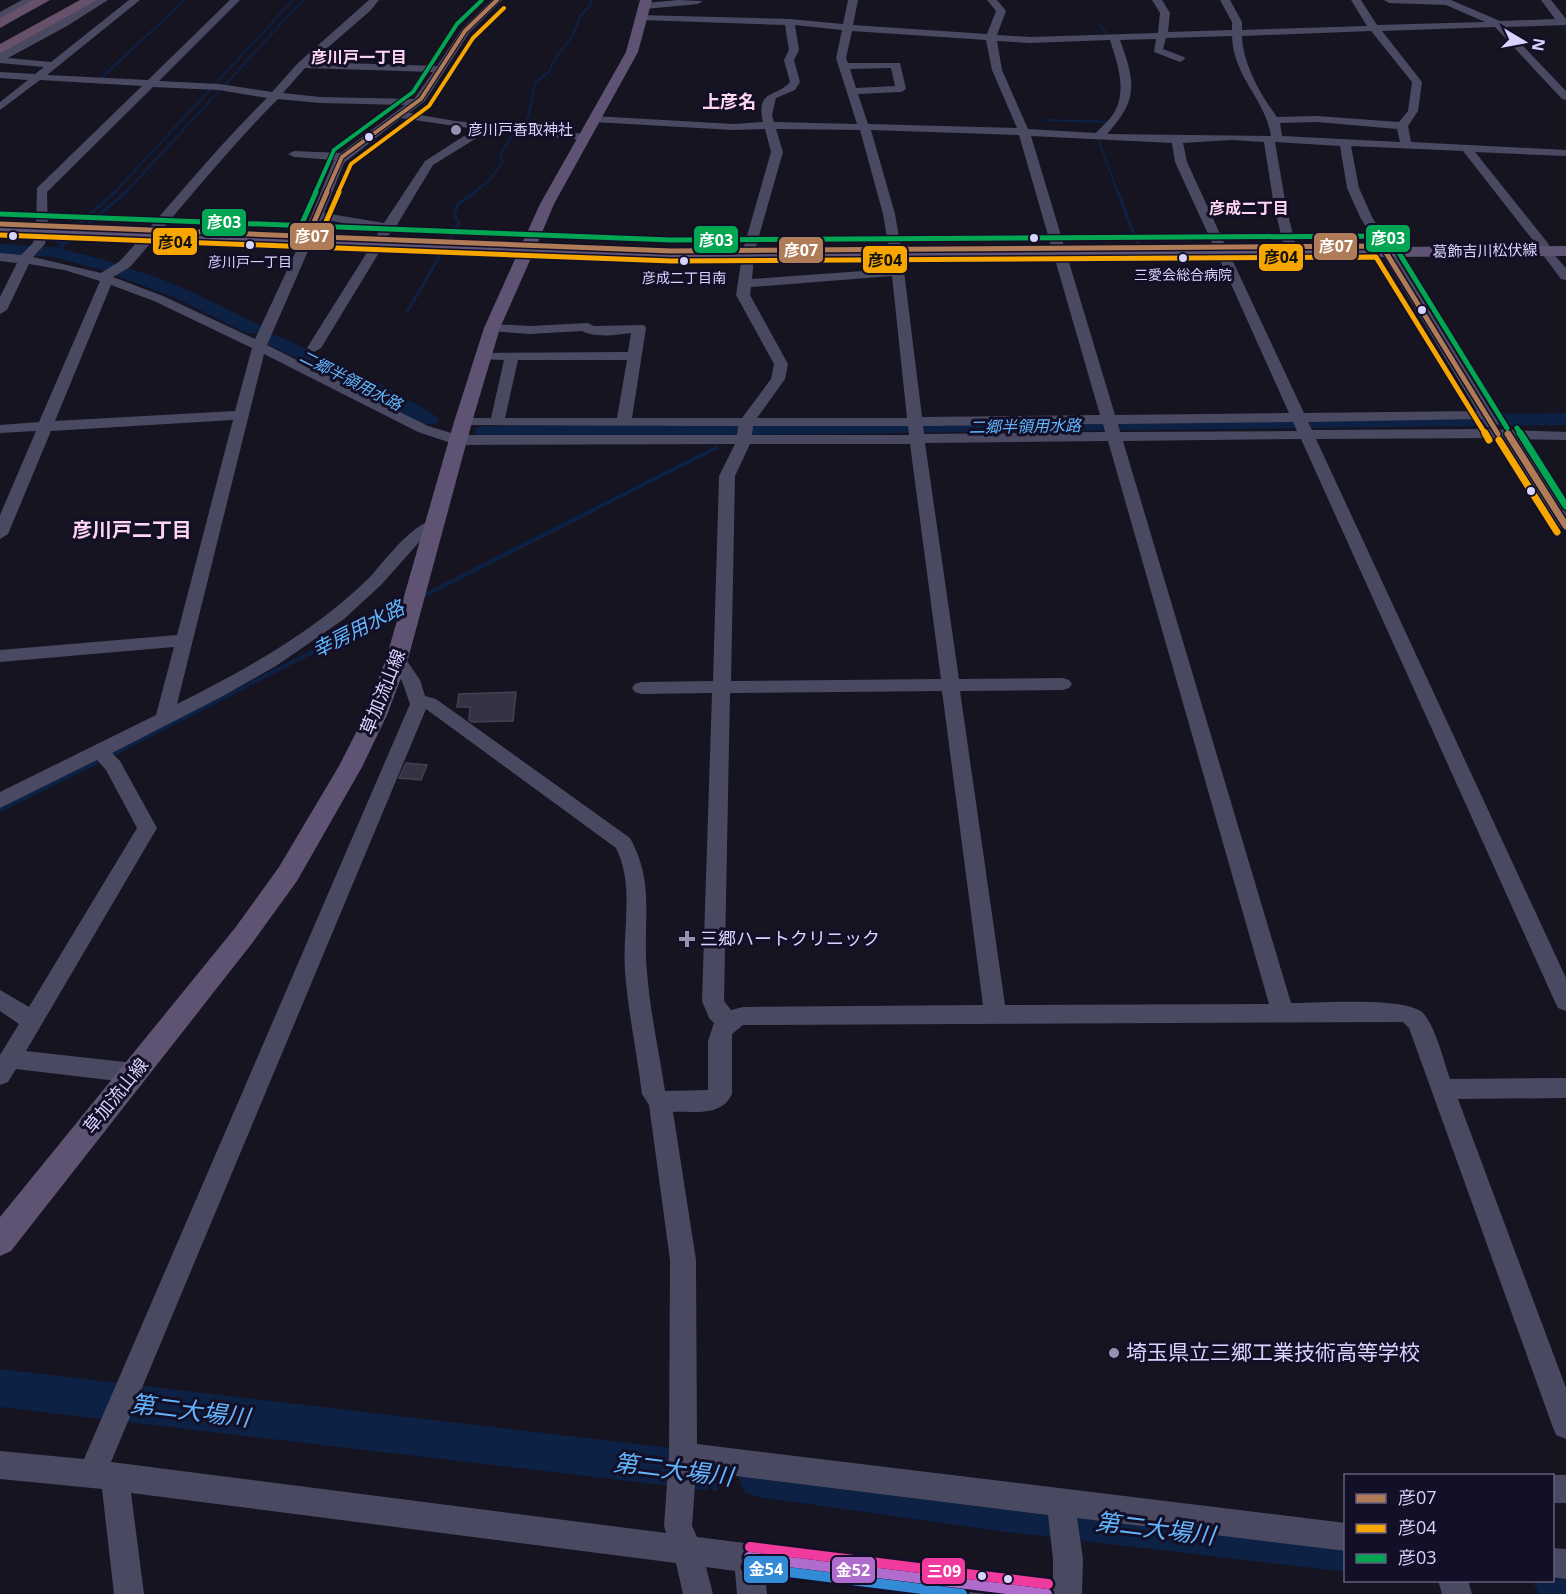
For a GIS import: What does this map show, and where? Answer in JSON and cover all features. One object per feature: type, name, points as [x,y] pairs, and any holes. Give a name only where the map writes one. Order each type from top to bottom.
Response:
[{"type":"highway","points":[[0,18],[43,0]]},
{"type":"highway","points":[[0,32],[57,0]]},
{"type":"highway","points":[[0,38],[69,0]]},
{"type":"highway","points":[[0,45],[79,0]]},
{"type":"highway","points":[[0,50],[96,2]]},
{"type":"main road","name":"草加流山線","points":[[0,1241],[244,935],[288,874],[351,767],[376,715],[397,659],[415,601],[457,440],[468,424],[482,356],[492,328],[548,204],[632,52],[645,7]]},
{"type":"main road","name":"葛飾吉川松伏線","points":[[0,224],[35,243]]},
{"type":"main road","name":"葛飾吉川松伏線","points":[[0,229],[35,243],[152,233],[307,240],[382,238],[526,251],[748,253],[1544,248],[1566,245]]},
{"type":"main road","name":"葛飾吉川松伏線","points":[[1221,250],[1290,247],[1385,249]]},
{"type":"main road","name":"葛飾吉川松伏線","points":[[1544,248],[1566,251]]},
{"type":"street","points":[[0,18],[29,0]]},
{"type":"street","points":[[0,107],[5,98],[53,65],[135,0]]},
{"type":"street","points":[[0,310],[35,243],[41,191],[235,0]]},
{"type":"street","points":[[0,534],[112,273],[152,233],[235,136],[302,65],[374,0]]},
{"type":"street","points":[[164,719],[259,346],[342,157],[417,102],[427,92],[465,31],[497,0]]},
{"type":"street","points":[[853,0],[841,58],[865,128],[887,204],[896,252],[917,429],[995,1015]]},
{"type":"street","points":[[992,0],[1001,11],[991,38],[997,70],[1024,132],[1283,1013]]},
{"type":"street","points":[[1157,0],[1165,14],[1163,36],[1158,50],[1180,59]]},
{"type":"street","points":[[1225,0],[1237,22],[1238,54],[1263,105],[1274,120],[1273,139],[1280,206],[1290,247]]},
{"type":"street","points":[[1356,0],[1375,29],[1417,82],[1413,111],[1402,126],[1406,145]]},
{"type":"street","points":[[1389,0],[1445,1],[1500,25],[1566,97]]},
{"type":"street","points":[[1546,0],[1564,22]]},
{"type":"street","points":[[645,7],[681,1],[698,1]]},
{"type":"street","points":[[0,59],[96,2],[126,7]]},
{"type":"street","points":[[645,7],[705,16],[1030,40],[1564,22]]},
{"type":"street","points":[[728,1022],[717,1011],[713,1001],[727,476],[745,431],[778,379],[781,364],[743,295],[743,284],[748,253],[777,152],[766,111],[772,96],[791,88],[795,82],[789,60],[794,50],[790,22]]},
{"type":"street","points":[[1099,137],[1117,116],[1124,99],[1126,74],[1114,38]]},
{"type":"street","points":[[0,59],[53,65]]},
{"type":"street","points":[[302,65],[441,69]]},
{"type":"street","points":[[844,66],[896,65],[901,89],[852,92]]},
{"type":"street","points":[[0,76],[219,87],[275,96],[336,101],[417,102]]},
{"type":"street","points":[[398,114],[486,127],[584,137]]},
{"type":"street","points":[[594,119],[733,127],[1024,132],[1177,140],[1231,137],[1566,153]]},
{"type":"street","points":[[1274,120],[1320,120],[1402,126]]},
{"type":"street","points":[[314,348],[429,163],[486,127]]},
{"type":"street","points":[[1177,140],[1181,162],[1566,1002]]},
{"type":"street","points":[[1345,142],[1353,188],[1366,218],[1495,426],[1566,526]]},
{"type":"street","points":[[1466,148],[1566,276]]},
{"type":"street","points":[[294,154],[342,157]]},
{"type":"street","points":[[317,215],[382,238]]},
{"type":"street","points":[[0,257],[35,243]]},
{"type":"street","points":[[35,243],[64,265],[112,273],[423,429],[457,440],[745,431],[1301,425],[1495,426],[1566,435]]},
{"type":"street","points":[[743,284],[897,272]]},
{"type":"street","points":[[492,328],[588,327],[588,330],[615,331],[639,328],[624,422]]},
{"type":"street","points":[[535,356],[541,329]]},
{"type":"street","points":[[584,356],[588,330]]},
{"type":"street","points":[[482,356],[633,356]]},
{"type":"street","points":[[496,422],[512,356]]},
{"type":"street","points":[[0,429],[242,415]]},
{"type":"street","points":[[468,424],[624,422],[745,431]]},
{"type":"street","points":[[468,424],[573,427]]},
{"type":"street","points":[[1301,425],[1495,426]]},
{"type":"street","points":[[0,801],[105,756],[164,719],[244,678],[339,615],[375,581],[415,537],[436,523]]},
{"type":"street","points":[[0,656],[184,640]]},
{"type":"street","points":[[129,1594],[104,1476],[110,1433],[419,704],[411,680],[397,659]]},
{"type":"street","points":[[641,688],[1063,684]]},
{"type":"street","points":[[418,700],[430,703],[623,843],[632,856],[636,874],[635,957],[654,1094],[660,1102],[683,1260],[683,1456],[678,1526],[687,1549],[698,1594]]},
{"type":"street","points":[[105,756],[147,828],[5,1067],[134,1073]]},
{"type":"street","points":[[0,999],[32,1021]]},
{"type":"street","points":[[660,1102],[715,1100],[720,1094],[721,1035],[728,1022],[743,1016],[1408,1014],[1415,1017],[1419,1025],[1566,1425]]},
{"type":"street","points":[[1443,1089],[1566,1088]]},
{"type":"street","points":[[683,1456],[1344,1537]]},
{"type":"street","points":[[0,1465],[104,1476],[1047,1594]]},
{"type":"street","points":[[1061,1503],[1068,1559],[1067,1594]]},
{"type":"street","points":[[749,1557],[752,1594]]},
{"type":"building","points":[[516,692],[513,721],[472,722],[469,720],[470,707],[457,707],[459,694]]},
{"type":"building","points":[[406,763],[427,765],[421,780],[399,778]]},
{"type":"waterway","points":[[99,80],[185,0]]},
{"type":"waterway","points":[[115,192],[293,0]]},
{"type":"waterway","points":[[126,192],[303,0]]},
{"type":"waterway","points":[[473,193],[489,181],[503,161],[500,155],[514,133],[528,118],[535,83],[549,72],[556,57],[572,37],[581,15],[590,6],[591,0]]},
{"type":"waterway","points":[[1098,23],[1111,39]]},
{"type":"waterway","points":[[1563,26],[1566,29]]},
{"type":"waterway","points":[[1046,120],[1108,122]]},
{"type":"waterway","points":[[1097,136],[1118,193]]},
{"type":"waterway","points":[[72,230],[115,192]]},
{"type":"waterway","points":[[66,243],[126,192]]},
{"type":"waterway","points":[[407,312],[459,223],[454,215],[457,205],[475,192]]},
{"type":"waterway","points":[[1118,192],[1137,243]]},
{"type":"waterway","points":[[66,235],[57,242],[66,243]]},
{"type":"waterway","points":[[55,252],[66,243]]},
{"type":"waterway","name":"二郷半領用水路","points":[[0,249],[55,252],[109,267]]},
{"type":"waterway","name":"二郷半領用水路","points":[[123,272],[184,295],[253,329]]},
{"type":"waterway","name":"二郷半領用水路","points":[[274,340],[380,391],[429,420]]},
{"type":"waterway","name":"二郷半領用水路","points":[[484,432],[1566,419]]},
{"type":"waterway","name":"幸房用水路","points":[[421,597],[716,448]]},
{"type":"waterway","name":"幸房用水路","points":[[144,738],[406,604]]},
{"type":"waterway","name":"幸房用水路","points":[[109,756],[147,736]]},
{"type":"waterway","name":"幸房用水路","points":[[0,810],[101,760]]},
{"type":"waterway","name":"第二大場川","points":[[0,1388],[705,1471]]},
{"type":"waterway","points":[[714,1472],[715,1488]]},
{"type":"waterway","name":"第二大場川","points":[[758,1478],[1007,1512],[1344,1552]]},
{"type":"waterway","name":"第二大場川","points":[[1554,1579],[1566,1580]]},
{"type":"transit line","name":"彦03","points":[[295,239],[334,150],[413,92],[457,24],[482,0]]},
{"type":"transit line","name":"彦07","points":[[305,243],[342,157],[421,99],[465,31],[497,0]]},
{"type":"transit line","name":"彦04","points":[[315,247],[351,164],[429,106],[473,38],[504,8]]},
{"type":"transit line","name":"彦03","points":[[0,214],[671,240],[1383,236],[1391,240],[1507,428]]},
{"type":"transit line","name":"彦07","points":[[0,224],[671,251],[1382,246],[1498,434]]},
{"type":"transit line","name":"彦04","points":[[0,235],[671,261],[1376,257],[1489,440]]},
{"type":"transit line","name":"彦03","points":[[1517,428],[1566,506]]},
{"type":"transit line","name":"彦07","points":[[1508,434],[1566,526]]},
{"type":"transit line","name":"彦04","points":[[1499,440],[1557,532]]},
{"type":"transit line","name":"三09","points":[[750,1547],[1048,1584]]},
{"type":"transit line","name":"金52","points":[[749,1557],[1047,1594]]},
{"type":"transit line","name":"金54","points":[[748,1567],[962,1594]]},
{"type":"place","name":"彦川戸香取神社","points":[[456,130]]},
{"type":"place","name":"彦川戸一丁目","points":[[250,245]]},
{"type":"place","name":"三愛会総合病院","points":[[1183,258]]},
{"type":"place","name":"彦成二丁目南","points":[[684,261]]},
{"type":"place","name":"三郷ハートクリニック","points":[[687,939]]},
{"type":"place","name":"埼玉県立三郷工業技術高等学校","points":[[1114,1353]]},
{"type":"district","name":"彦川戸一丁目","points":[[359,57]]},
{"type":"district","name":"上彦名","points":[[729,102]]},
{"type":"district","name":"彦成二丁目","points":[[1249,208]]},
{"type":"district","name":"彦川戸二丁目","points":[[132,530]]}]
